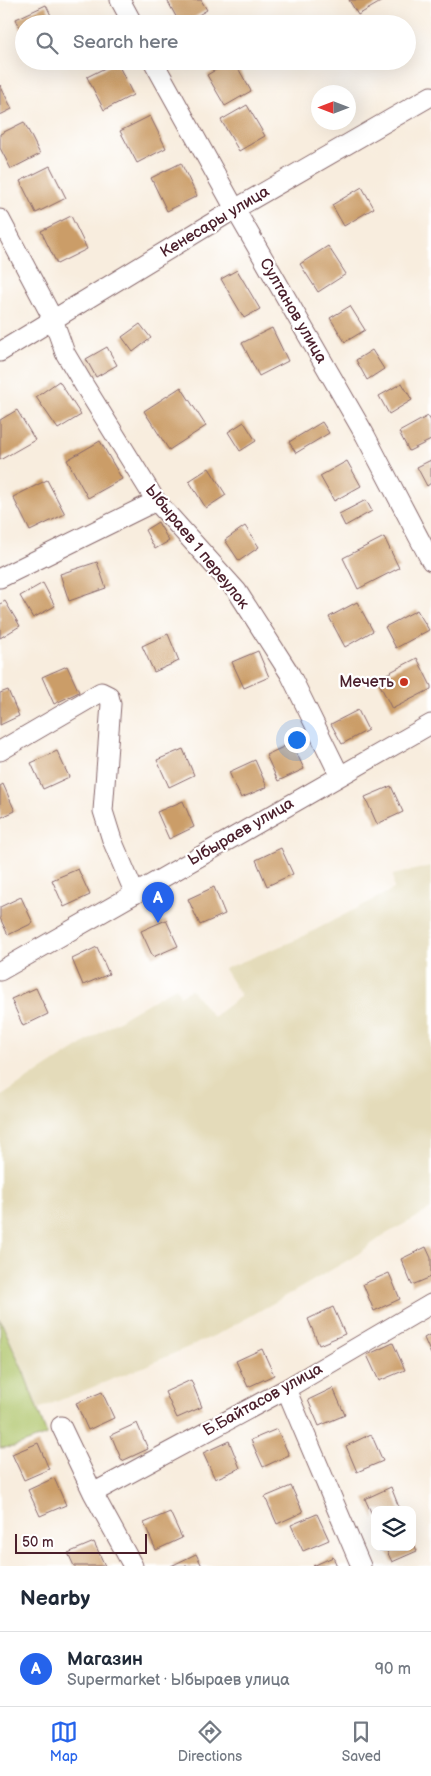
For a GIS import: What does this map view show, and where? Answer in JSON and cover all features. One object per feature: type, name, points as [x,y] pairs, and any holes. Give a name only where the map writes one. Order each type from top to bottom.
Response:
[{"type":"street","points":[[120,0],[128,15]]},
{"type":"street","name":"Султанов улица","points":[[158,70],[235,209],[365,435],[431,561]]},
{"type":"street","name":"Кенесары улица","points":[[0,352],[235,209],[431,96]]},
{"type":"street","name":"Ыбыраев 1 переулок","points":[[0,219],[53,319],[65,353],[156,501],[237,591],[290,674],[340,776]]},
{"type":"street","points":[[0,578],[156,501]]},
{"type":"street","points":[[0,751],[101,692],[109,696],[111,704],[103,811],[112,840],[135,894]]},
{"type":"street","name":"Ыбыраев улица","points":[[0,971],[431,724]]},
{"type":"street","name":"Б.Байтасов улица","points":[[93,1493],[286,1389],[431,1304]]},
{"type":"street","points":[[286,1389],[361,1566]]},
{"type":"street","points":[[61,1426],[93,1493],[133,1566]]},
{"type":"shaded area","points":[[431,866],[431,1209],[384,1235],[355,1256],[218,1334],[143,1367],[38,1409],[0,1319],[0,1097],[128,1015],[176,987],[180,996],[191,989],[213,1017],[241,996],[224,969],[296,940],[394,889],[393,875]]},
{"type":"green space","points":[[0,1319],[24,1373],[47,1435],[14,1447],[0,1448]]},
{"type":"building","points":[[167,0],[201,0],[207,10],[198,15],[175,15]]},
{"type":"building","points":[[349,0],[384,0],[358,15]]},
{"type":"building","points":[[46,5],[51,15],[25,15]]},
{"type":"building","points":[[101,70],[121,70],[133,95],[104,110],[87,77]]},
{"type":"building","points":[[216,70],[239,70],[251,91],[225,106],[207,75]]},
{"type":"building","points":[[0,85],[12,109],[0,115]]},
{"type":"building","points":[[247,105],[265,136],[239,151],[221,120]]},
{"type":"building","points":[[150,116],[166,148],[137,163],[120,131]]},
{"type":"building","points":[[24,122],[40,154],[11,169],[0,148],[0,134]]},
{"type":"building","points":[[181,163],[197,196],[167,211],[151,178]]},
{"type":"building","points":[[50,166],[66,198],[36,213],[20,181]]},
{"type":"building","points":[[362,187],[374,208],[344,226],[332,205]]},
{"type":"building","points":[[71,216],[87,249],[57,264],[41,231]]},
{"type":"building","points":[[328,246],[346,274],[318,292],[300,264]]},
{"type":"building","points":[[237,270],[260,309],[244,318],[221,279]]},
{"type":"building","points":[[350,306],[365,330],[345,342],[330,318]]},
{"type":"building","points":[[140,324],[151,338],[133,352],[122,337]]},
{"type":"building","points":[[272,328],[288,361],[259,376],[242,343]]},
{"type":"building","points":[[107,347],[117,365],[96,377],[86,359]]},
{"type":"building","points":[[372,350],[384,369],[367,380],[356,360]]},
{"type":"building","points":[[59,381],[81,415],[58,429],[36,397]]},
{"type":"building","points":[[402,383],[412,400],[389,414],[379,396]]},
{"type":"building","points":[[181,387],[206,426],[169,450],[144,411]]},
{"type":"building","points":[[17,410],[35,440],[0,460],[0,420]]},
{"type":"building","points":[[428,416],[431,421],[431,440],[409,451],[399,432]]},
{"type":"building","points":[[244,422],[256,441],[240,451],[228,432]]},
{"type":"building","points":[[322,422],[329,433],[296,453],[289,442]]},
{"type":"building","points":[[100,441],[122,479],[88,498],[67,460]]},
{"type":"building","points":[[431,460],[431,483],[427,486],[417,467]]},
{"type":"building","points":[[347,461],[361,486],[334,501],[320,476]]},
{"type":"building","points":[[209,468],[226,495],[206,508],[189,481]]},
{"type":"building","points":[[47,480],[65,514],[30,531],[13,497]]},
{"type":"building","points":[[366,500],[372,511],[345,526],[339,514]]},
{"type":"building","points":[[158,522],[169,541],[155,549],[145,530]]},
{"type":"building","points":[[245,526],[259,547],[239,561],[225,540]]},
{"type":"building","points":[[384,537],[399,568],[358,589],[343,558]]},
{"type":"building","points":[[97,562],[106,588],[69,601],[60,574]]},
{"type":"building","points":[[43,583],[55,606],[33,618],[20,596]]},
{"type":"building","points":[[5,601],[20,626],[0,638],[0,604]]},
{"type":"building","points":[[357,602],[373,631],[345,647],[329,617]]},
{"type":"building","points":[[417,610],[429,630],[396,648],[385,627]]},
{"type":"building","points":[[168,634],[179,661],[154,672],[142,646]]},
{"type":"building","points":[[258,651],[269,677],[244,688],[232,662]]},
{"type":"building","name":"Мечеть","points":[[417,658],[431,689],[392,709],[377,679]]},
{"type":"building","points":[[67,666],[79,692],[54,704],[42,677]]},
{"type":"building","points":[[8,690],[19,716],[0,725],[0,693]]},
{"type":"building","points":[[358,710],[368,730],[342,744],[331,724]]},
{"type":"building","points":[[292,743],[304,769],[278,781],[266,755]]},
{"type":"building","points":[[183,749],[194,775],[169,787],[157,760]]},
{"type":"building","points":[[57,751],[69,777],[43,789],[31,763]]},
{"type":"building","points":[[255,760],[267,787],[241,798],[229,772]]},
{"type":"building","points":[[3,784],[15,811],[0,818],[0,786]]},
{"type":"building","points":[[391,786],[403,812],[377,824],[365,797]]},
{"type":"building","points":[[183,801],[194,827],[169,839],[157,812]]},
{"type":"building","points":[[281,848],[293,874],[267,886],[256,860]]},
{"type":"building","points":[[78,869],[90,895],[64,907],[52,880]]},
{"type":"building","points":[[214,887],[225,914],[200,925],[188,899]]},
{"type":"building","points":[[21,897],[33,923],[8,935],[0,918],[0,907]]},
{"type":"building","points":[[166,920],[178,946],[153,957],[141,931]]},
{"type":"building","points":[[97,947],[109,974],[83,985],[72,959]]},
{"type":"building","points":[[36,988],[48,1014],[23,1026],[11,999]]},
{"type":"building","points":[[426,1247],[431,1258],[431,1277],[412,1285],[401,1259]]},
{"type":"building","points":[[389,1273],[400,1299],[374,1311],[363,1284]]},
{"type":"building","points":[[333,1307],[345,1334],[319,1345],[308,1319]]},
{"type":"building","points":[[431,1334],[431,1354],[424,1338]]},
{"type":"building","points":[[393,1343],[405,1370],[379,1381],[367,1355]]},
{"type":"building","points":[[262,1349],[274,1375],[248,1387],[236,1361]]},
{"type":"building","points":[[191,1380],[202,1407],[177,1418],[165,1392]]},
{"type":"building","points":[[333,1388],[345,1415],[319,1426],[308,1400]]},
{"type":"building","points":[[102,1392],[114,1418],[88,1430],[76,1403]]},
{"type":"building","points":[[137,1423],[148,1449],[122,1461],[111,1435]]},
{"type":"building","points":[[277,1429],[289,1455],[263,1467],[251,1440]]},
{"type":"building","points":[[371,1434],[383,1461],[357,1472],[346,1446]]},
{"type":"building","points":[[229,1441],[240,1468],[215,1479],[203,1453]]},
{"type":"building","points":[[38,1443],[49,1469],[24,1480],[12,1454]]},
{"type":"building","points":[[54,1478],[66,1505],[40,1516],[28,1490]]},
{"type":"building","points":[[291,1486],[303,1512],[277,1524],[265,1497]]},
{"type":"building","points":[[391,1487],[398,1506],[371,1506],[371,1512],[365,1499]]},
{"type":"building","points":[[170,1512],[182,1538],[156,1550],[144,1523]]},
{"type":"building","points":[[317,1514],[329,1540],[303,1551],[291,1525]]},
{"type":"building","points":[[94,1542],[105,1566],[74,1566],[68,1553]]},
{"type":"building","points":[[416,1549],[417,1551],[392,1562],[387,1551],[416,1551]]},
{"type":"building","points":[[196,1554],[202,1566],[171,1566]]},
{"type":"building","points":[[333,1557],[337,1566],[313,1566]]},
{"type":"place","name":"Мечеть","points":[[404,682]]},
{"type":"place","name":"Магазин","points":[[158,923]]}]
